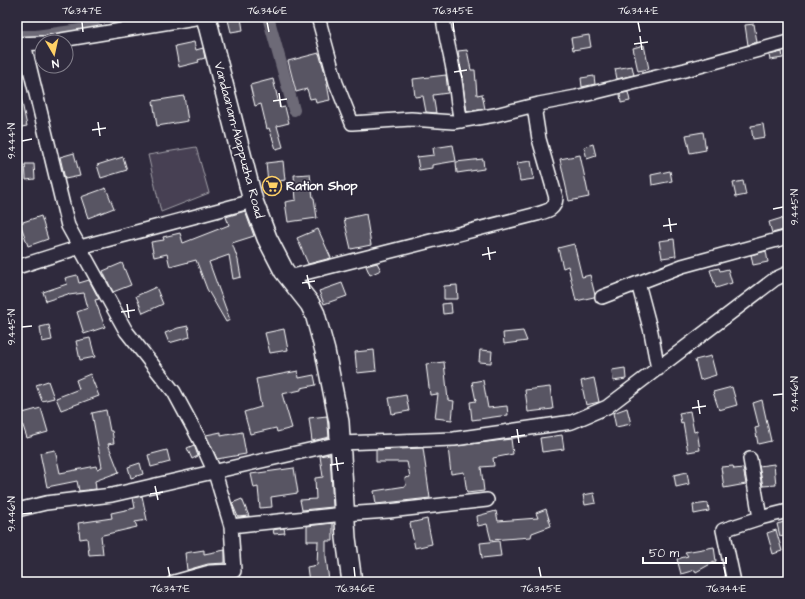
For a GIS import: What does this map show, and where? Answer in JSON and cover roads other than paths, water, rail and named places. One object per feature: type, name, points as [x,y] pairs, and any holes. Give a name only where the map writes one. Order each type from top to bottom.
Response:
[{"type":"main road","name":"Vandaanam-Alappuzha Road","points":[[206,17],[253,201],[267,238],[284,271],[310,304],[315,314],[325,351],[339,422],[344,514],[352,582]]},
{"type":"street","points":[[74,38],[201,17]]},
{"type":"street","points":[[318,17],[336,83],[352,123],[411,119],[453,122],[495,115],[685,70],[788,42]]},
{"type":"street","points":[[443,17],[444,34],[454,75],[457,104],[461,121]]},
{"type":"street","points":[[34,43],[20,44],[68,226],[126,331],[174,392],[202,444],[215,473],[232,526],[234,571],[208,577],[174,582]]},
{"type":"street","points":[[289,277],[552,209],[556,203],[556,198],[539,139],[535,113],[539,104]]},
{"type":"street","points":[[17,267],[80,247],[253,201]]},
{"type":"street","points":[[602,297],[682,266],[788,237]]},
{"type":"street","points":[[17,510],[46,503],[112,495],[340,444],[454,439],[572,422],[607,407],[775,279],[788,272]]},
{"type":"street","points":[[638,283],[651,332],[658,369]]},
{"type":"street","points":[[750,459],[760,518]]},
{"type":"street","points":[[232,526],[486,500]]},
{"type":"street","points":[[734,582],[723,530],[788,511]]},
{"type":"waterway","points":[[115,26],[153,17]]},
{"type":"waterway","points":[[268,17],[294,110]]},
{"type":"waterway","points":[[17,36],[36,36],[95,28]]},
{"type":"place","name":"Ration Shop","points":[[272,186]]}]
